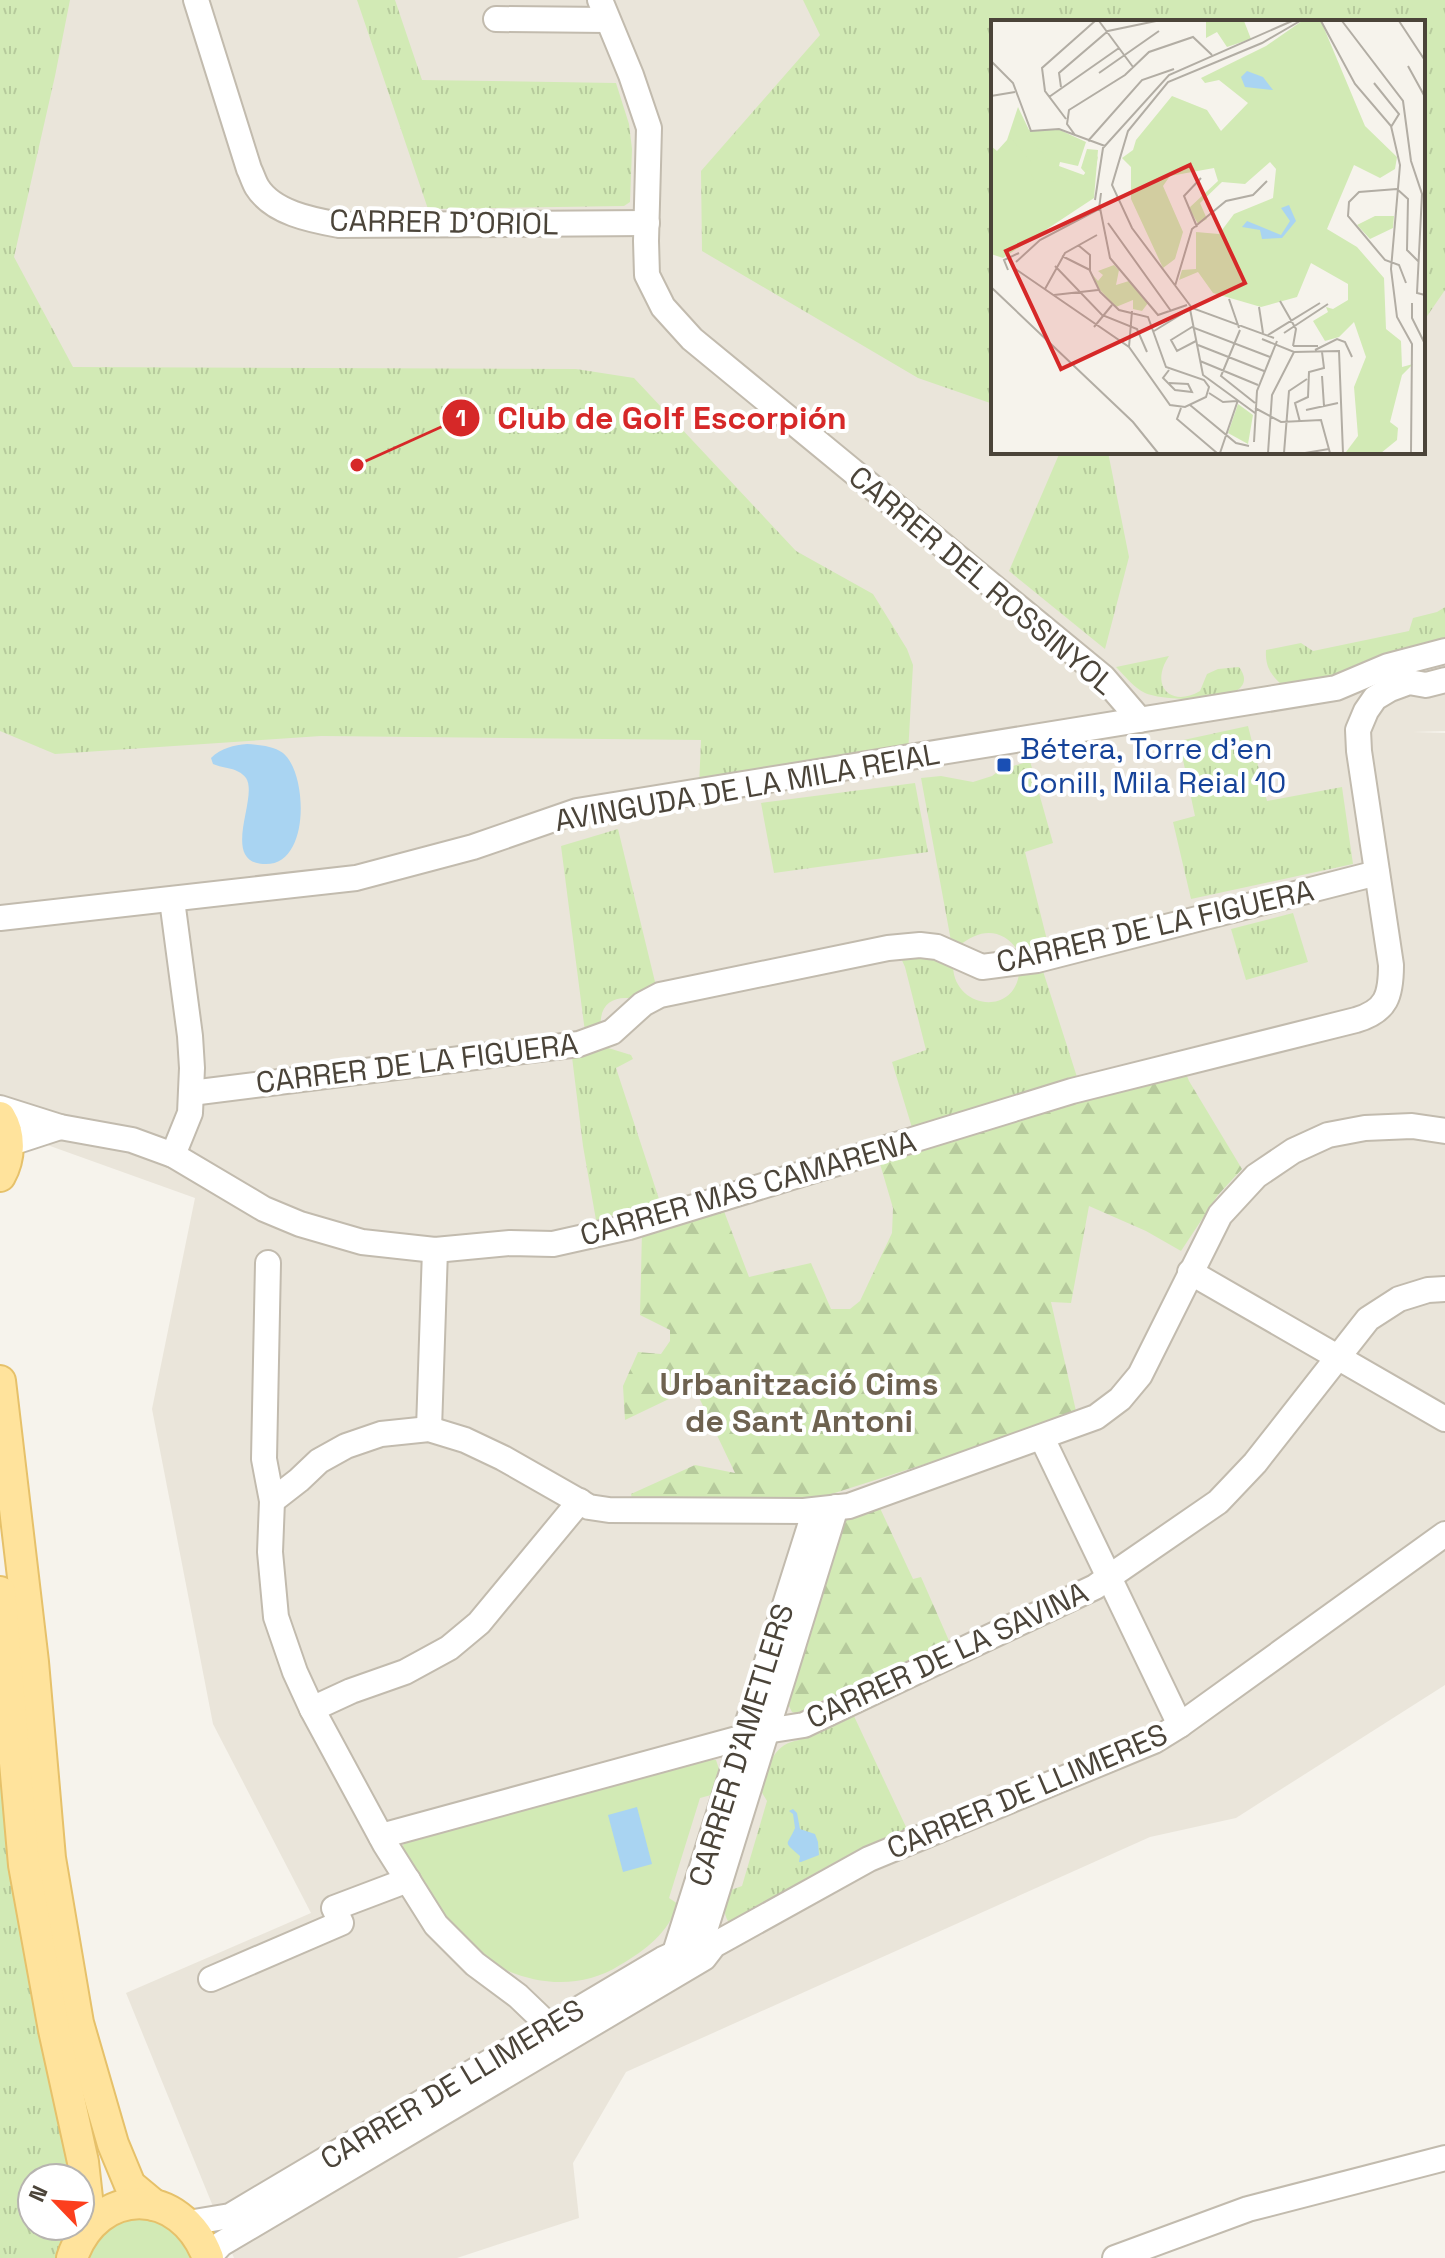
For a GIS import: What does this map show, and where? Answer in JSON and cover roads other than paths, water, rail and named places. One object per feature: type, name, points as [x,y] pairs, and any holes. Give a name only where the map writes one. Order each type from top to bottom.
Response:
[{"type":"main road","points":[[0,1176],[7,1158],[4,1131]]},
{"type":"main road","points":[[0,1381],[33,1662],[50,1858],[78,2023],[118,2157],[130,2185],[154,2205]]},
{"type":"main road","points":[[0,1592],[24,1865],[54,2030],[83,2162]]},
{"type":"main road","points":[[96,2220],[108,2211],[131,2204],[154,2205],[172,2211],[188,2223],[200,2239],[208,2258]]},
{"type":"street","name":"CARRER D'ORIOL","points":[[196,0],[249,169],[259,191],[281,208],[304,219],[339,225],[647,223]]},
{"type":"street","name":"CARRER DEL ROSSINYOL","points":[[604,10],[649,128],[647,275],[663,307],[692,339],[1103,677],[1140,720]]},
{"type":"street","points":[[496,19],[604,10]]},
{"type":"street","name":"AVINGUDA DE LA MILA REIAL","points":[[0,918],[356,878],[473,847],[577,811],[1336,688],[1388,666],[1445,651]]},
{"type":"street","name":"CARRER MAS CAMARENA","points":[[0,1108],[60,1127],[132,1140],[173,1155],[264,1209],[300,1224],[362,1242],[435,1250],[510,1243],[553,1244],[629,1227],[1072,1091],[1373,1015],[1391,988],[1391,965],[1358,730],[1375,698],[1409,682],[1426,685],[1445,680]]},
{"type":"street","name":"CARRER DE LA FIGUERA","points":[[191,1093],[579,1044],[612,1032],[643,1004],[660,995],[888,948],[937,947],[982,967],[1037,960],[1377,873]]},
{"type":"street","points":[[172,900],[192,1068],[190,1113],[173,1155]]},
{"type":"street","points":[[272,1501],[319,1461],[346,1446],[381,1434],[429,1429],[465,1440],[503,1458],[589,1507],[609,1510],[826,1509],[849,1506],[1096,1417],[1120,1399],[1140,1375],[1220,1215],[1256,1176],[1293,1151],[1328,1135],[1365,1128],[1412,1126],[1445,1131]]},
{"type":"street","name":"CARRER MAS CAMARENA","points":[[4,1131],[60,1127]]},
{"type":"street","points":[[429,1429],[435,1250]]},
{"type":"street","points":[[268,1263],[264,1459],[272,1501],[270,1552],[276,1617],[295,1672],[381,1836],[436,1925],[475,1964],[518,1996],[557,2034]]},
{"type":"street","points":[[1190,1272],[1445,1419]]},
{"type":"street","name":"CARRER DE LA SAVINA","points":[[381,1836],[755,1735],[804,1725],[1082,1593],[1218,1502],[1255,1463],[1368,1319],[1399,1299],[1428,1290],[1445,1289]]},
{"type":"street","points":[[1042,1438],[1180,1725]]},
{"type":"street","points":[[312,1709],[405,1672],[449,1648],[479,1623],[580,1501]]},
{"type":"street","name":"CARRER D'AMETLERS","points":[[696,1951],[755,1735],[826,1509]]},
{"type":"street","name":"CARRER DE LLIMERES","points":[[208,2258],[221,2244],[557,2034],[663,1959],[696,1951],[869,1859],[1154,1741],[1445,1534]]},
{"type":"street","points":[[211,1979],[341,1923],[334,1908],[408,1880]]},
{"type":"street","name":"CARRER DE LLIMERES","points":[[188,2223],[230,2216],[557,2034],[666,1979],[696,1951]]},
{"type":"street","points":[[1115,2258],[1248,2209],[1445,2158]]},
{"type":"water","points":[[247,744],[270,747],[283,753],[297,779],[300,818],[297,836],[290,851],[279,861],[263,864],[250,860],[244,852],[243,827],[249,787],[246,778],[235,770],[213,764],[211,758],[228,748]]},
{"type":"water","points":[[637,1807],[652,1864],[623,1872],[608,1815]]},
{"type":"water","points":[[793,1809],[797,1813],[800,1829],[815,1834],[818,1842],[819,1855],[801,1862],[800,1856],[788,1843],[795,1828],[793,1814],[789,1811]]},
{"type":"place","name":"Club de Golf Escorpión","points":[[357,465]]},
{"type":"place","name":"Bétera, Torre d'en Conill, Mila Reial 10","points":[[1004,765]]},
{"type":"district","name":"Urbanització Cims de Sant Antoni","points":[[799,1402]]}]
